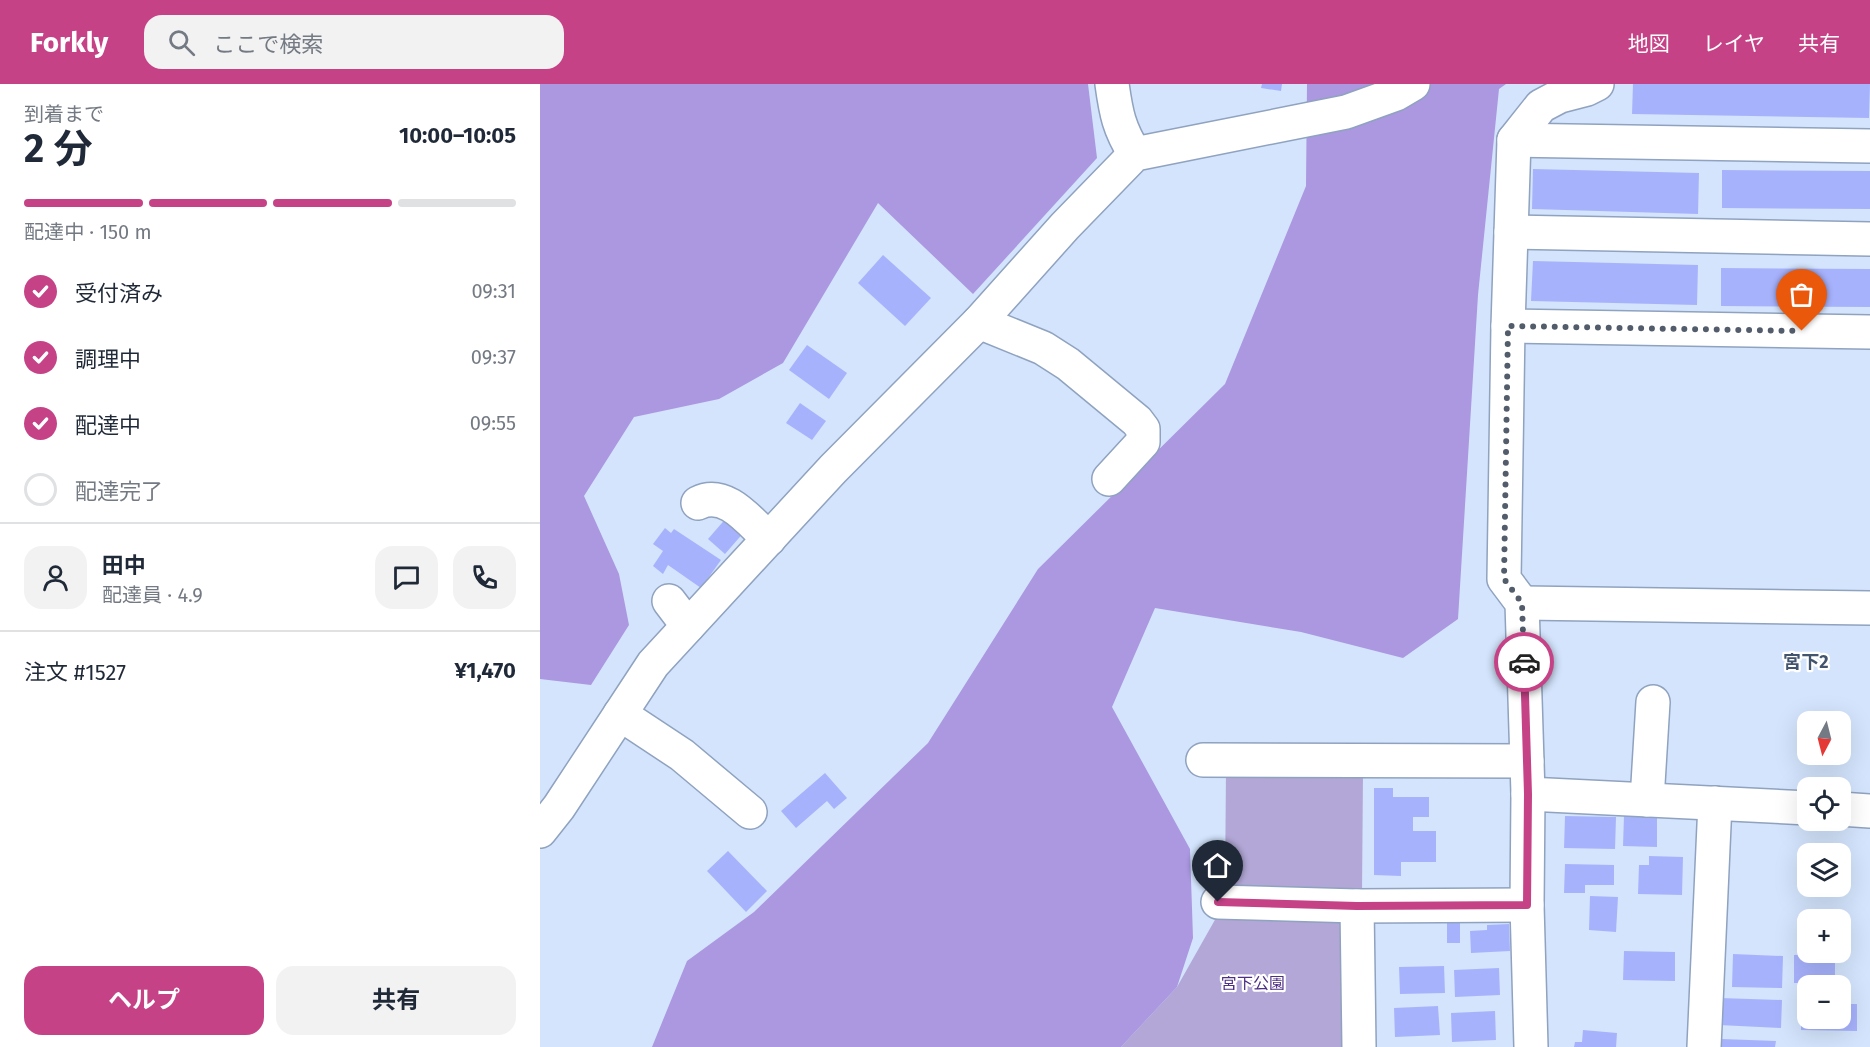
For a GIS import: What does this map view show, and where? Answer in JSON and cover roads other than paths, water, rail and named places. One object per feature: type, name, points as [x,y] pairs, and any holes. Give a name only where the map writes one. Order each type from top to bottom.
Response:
[{"type":"street","points":[[1112,84],[1122,135],[1135,154]]},
{"type":"street","points":[[540,831],[559,807],[653,664],[678,614],[769,539],[833,469],[979,322],[1065,226],[1135,154],[1346,112],[1396,94],[1413,84]]},
{"type":"street","points":[[1531,1047],[1527,905],[1528,794],[1522,603],[1504,579],[1514,140],[1541,106],[1560,96],[1597,84]]},
{"type":"street","points":[[1514,140],[1870,146]]},
{"type":"street","points":[[1511,232],[1870,239]]},
{"type":"street","points":[[979,322],[1043,348],[1068,364],[1137,421],[1143,429],[1143,442],[1109,479]]},
{"type":"street","points":[[1508,326],[1870,333]]},
{"type":"street","points":[[698,503],[714,499],[729,504],[769,539]]},
{"type":"street","points":[[1522,603],[1870,608]]},
{"type":"street","points":[[1647,800],[1653,702]]},
{"type":"street","points":[[620,714],[682,755],[750,812]]},
{"type":"street","points":[[1203,760],[1527,761]]},
{"type":"street","points":[[1528,794],[1797,807]]},
{"type":"street","points":[[1704,1047],[1715,803]]},
{"type":"street","points":[[1851,810],[1870,811]]},
{"type":"street","points":[[1218,902],[1357,906],[1527,905]]},
{"type":"street","points":[[1357,906],[1359,1047]]},
{"type":"district","name":"宮下2","points":[[1806,662]]},
{"type":"park label","name":"宮下公園","points":[[1253,983]]}]
